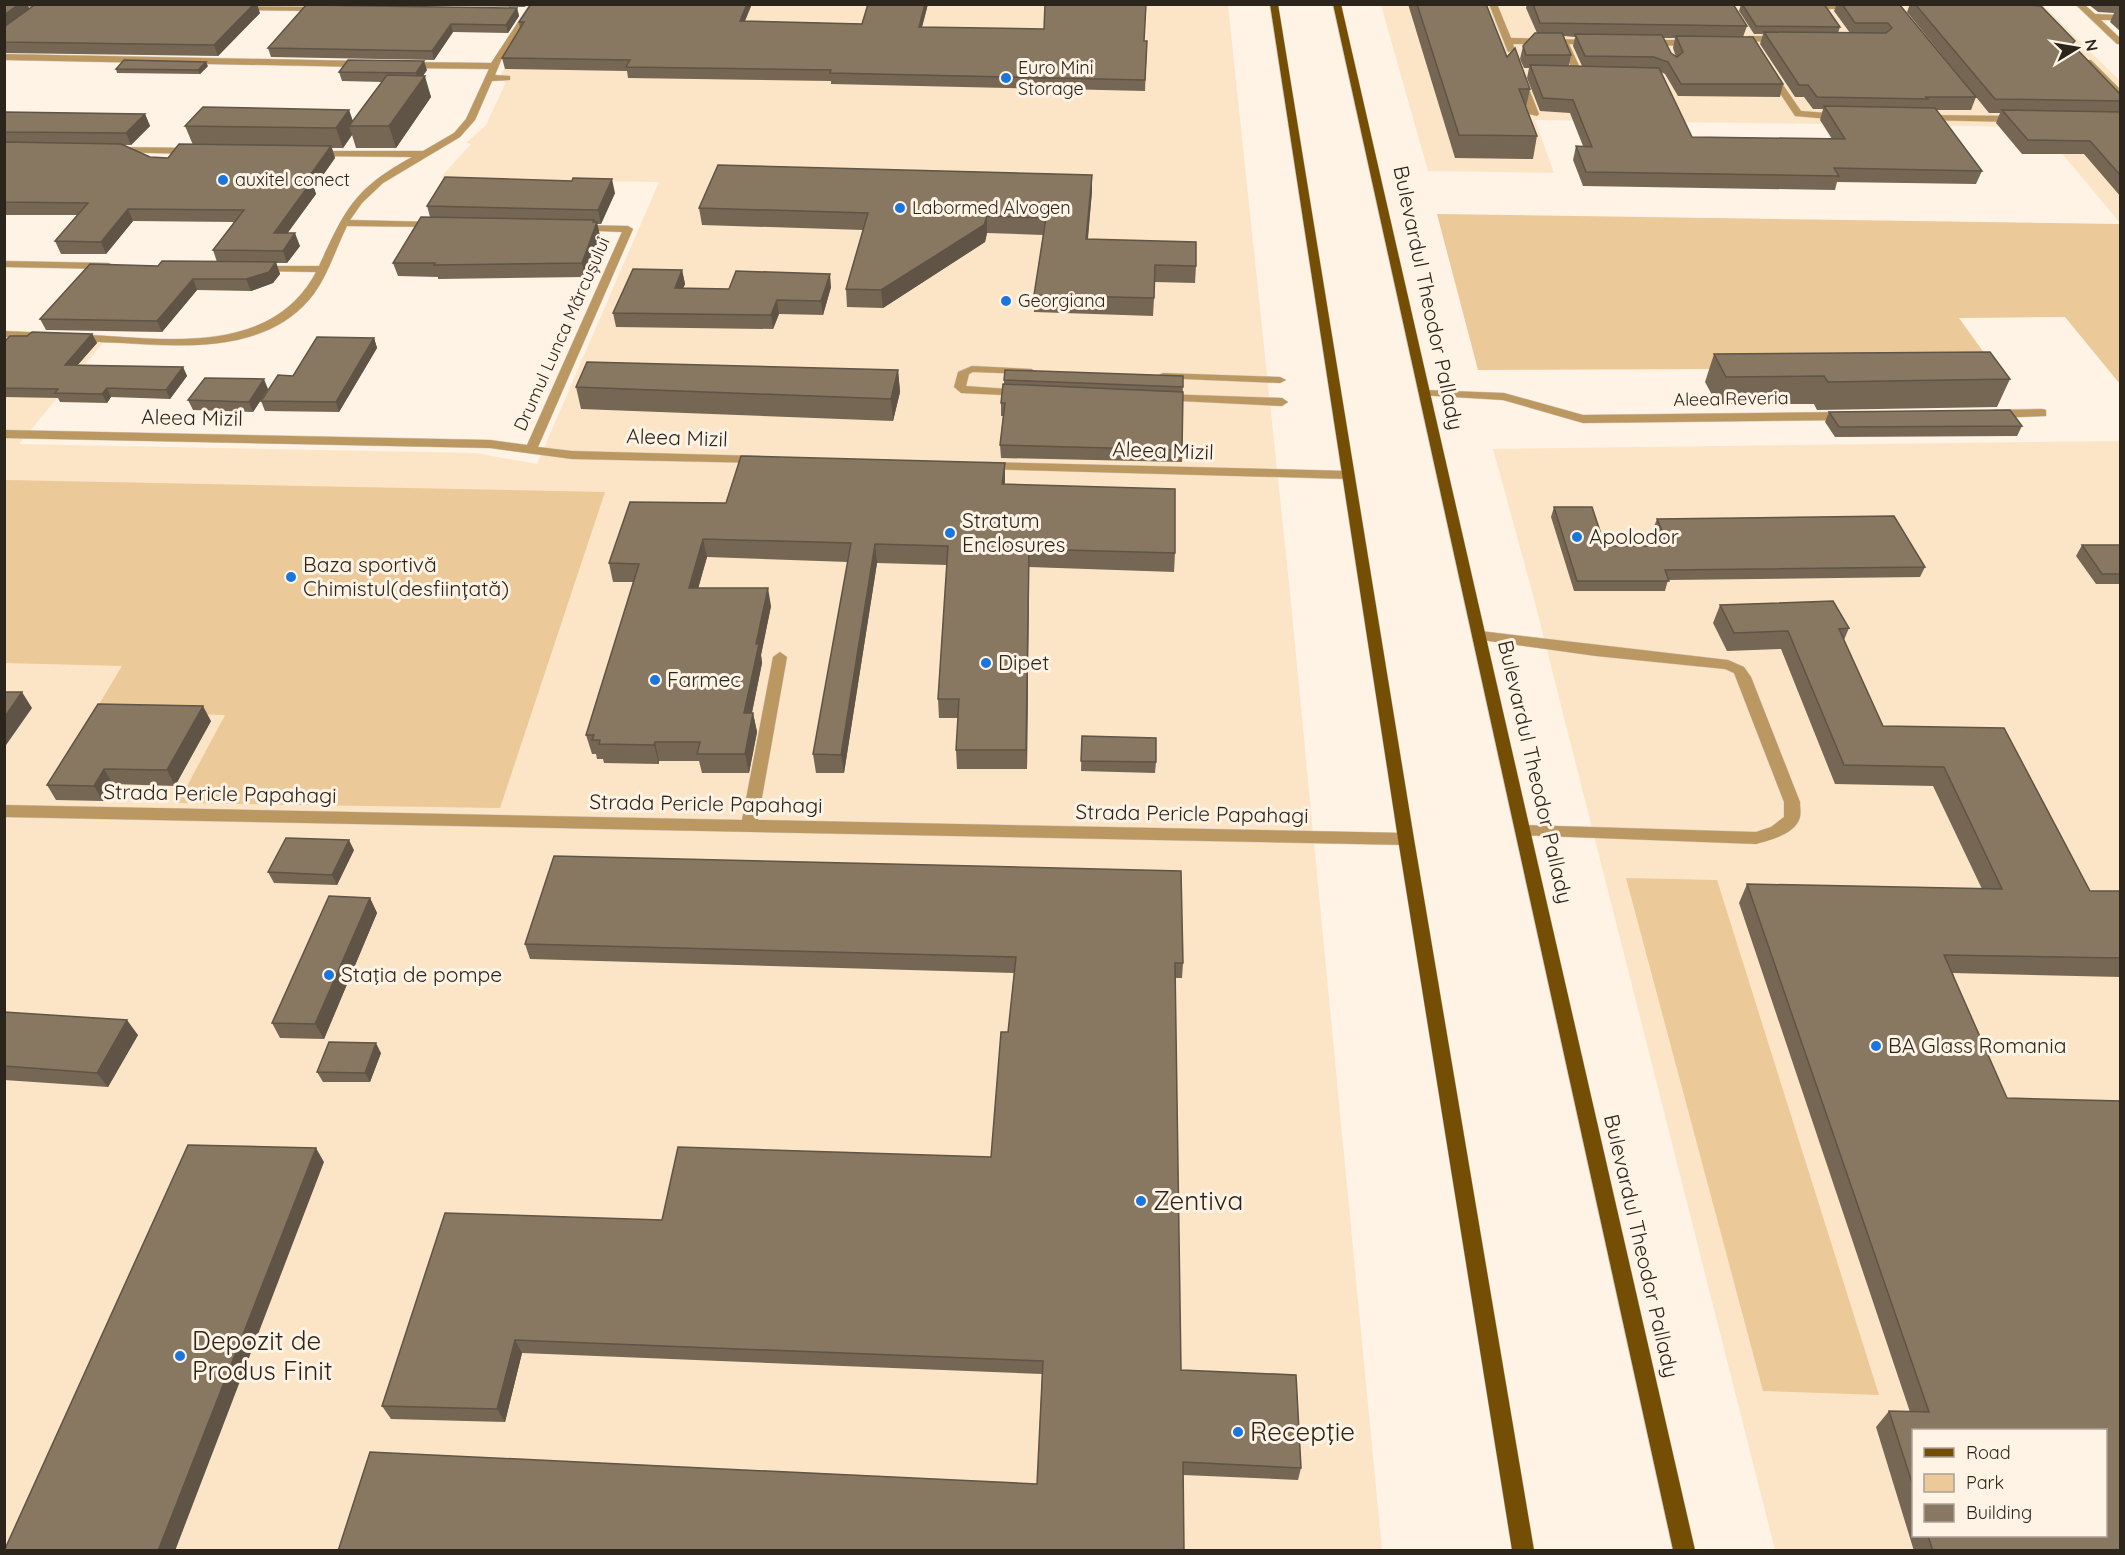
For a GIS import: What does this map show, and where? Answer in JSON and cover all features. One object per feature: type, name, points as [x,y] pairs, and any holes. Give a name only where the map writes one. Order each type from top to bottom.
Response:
[{"type":"main road","points":[[1274,4],[1406,839],[1523,1551]]},
{"type":"main road","name":"Bulevardul Theodor Pallady","points":[[1337,4],[1684,1551]]},
{"type":"street","points":[[1493,4],[1514,58]]},
{"type":"street","points":[[2079,4],[2121,42]]},
{"type":"street","points":[[4,5],[66,6]]},
{"type":"street","points":[[29,18],[45,5]]},
{"type":"street","points":[[1800,7],[1871,8]]},
{"type":"street","points":[[1824,7],[1830,15]]},
{"type":"street","points":[[228,8],[332,9]]},
{"type":"street","points":[[517,12],[531,8]]},
{"type":"street","points":[[4,334],[179,341],[210,340],[242,336],[290,314],[308,296],[358,201],[374,186],[458,135],[467,125],[494,66],[531,8]]},
{"type":"street","points":[[2093,17],[2121,17]]},
{"type":"street","points":[[1758,54],[1746,39],[1793,39]]},
{"type":"street","points":[[1508,41],[1597,42]]},
{"type":"street","points":[[1564,42],[1578,73]]},
{"type":"street","points":[[1641,43],[1664,47],[1707,44]]},
{"type":"street","points":[[2082,56],[2121,94]]},
{"type":"street","points":[[4,57],[377,64]]},
{"type":"street","points":[[1764,63],[1798,114],[1851,117]]},
{"type":"street","points":[[401,65],[494,66]]},
{"type":"street","points":[[1531,73],[1519,73],[1534,114]]},
{"type":"street","points":[[1566,73],[1602,73]]},
{"type":"street","points":[[489,78],[507,78]]},
{"type":"street","points":[[1978,109],[1986,118]]},
{"type":"street","points":[[1918,118],[2031,119]]},
{"type":"street","points":[[98,150],[204,151]]},
{"type":"street","points":[[298,152],[426,154]]},
{"type":"street","points":[[345,223],[448,225]]},
{"type":"street","name":"Drumul Lunca Mărcușului","points":[[531,449],[628,229],[573,228]]},
{"type":"street","points":[[4,264],[122,266]]},
{"type":"street","points":[[252,268],[322,269]]},
{"type":"street","points":[[1029,394],[965,392],[960,387],[964,372],[972,369],[1045,372]]},
{"type":"street","points":[[1150,375],[1280,380]]},
{"type":"street","name":"Aleea Reveria","points":[[1424,393],[1504,397],[1582,419],[1854,416]]},
{"type":"street","points":[[1156,398],[1282,402]]},
{"type":"street","points":[[1983,414],[2042,413]]},
{"type":"street","name":"Aleea Mizil","points":[[4,434],[505,444],[572,455],[777,460]]},
{"type":"street","name":"Aleea Mizil","points":[[967,465],[1349,475]]},
{"type":"street","points":[[1480,636],[1728,665],[1738,670],[1744,677],[1792,802],[1793,816],[1785,826],[1774,834],[1756,838],[1524,831]]},
{"type":"street","points":[[749,826],[780,657]]},
{"type":"street","name":"Strada Pericle Papahagi","points":[[4,811],[1406,839]]},
{"type":"shaded area","points":[[544,5],[1228,5],[1290,593],[1382,1550],[5,1550],[5,339],[103,343],[19,444],[476,453],[537,464],[659,182],[443,179],[441,177],[471,144],[466,143],[486,125],[505,84],[501,74]]},
{"type":"shaded area","points":[[1381,5],[2043,5],[2120,81],[2120,223],[2040,127],[1535,120],[1554,173],[1428,171]]},
{"type":"shaded area","points":[[2120,441],[2120,1550],[1775,1550],[1533,595],[1493,449]]},
{"type":"green space","points":[[1437,214],[2120,224],[2120,384],[2065,317],[1959,318],[1995,368],[1478,370]]},
{"type":"green space","name":"Baza sportivă Chimistul(desființată)","points":[[5,480],[605,492],[500,808],[178,803],[225,715],[95,711],[122,666],[5,663]]},
{"type":"green space","points":[[1626,878],[1717,880],[1879,1395],[1763,1391]]},
{"type":"building","points":[[4,4],[19,4],[4,15]]},
{"type":"building","points":[[36,4],[254,4],[214,45],[4,42],[4,27]]},
{"type":"building","points":[[531,4],[747,4],[740,21],[862,24],[868,4],[925,4],[919,27],[1044,29],[1045,4],[1146,4],[1145,80],[830,73],[831,70],[626,67],[630,60],[502,58],[524,22],[519,22]]},
{"type":"building","points":[[1417,4],[1486,4],[1507,57],[1515,48],[1530,89],[1519,89],[1537,136],[1459,135]]},
{"type":"building","points":[[1533,4],[1733,4],[1747,26],[1540,23]]},
{"type":"building","points":[[1742,4],[1824,4],[1840,27],[1756,26]]},
{"type":"building","points":[[1842,4],[1899,4],[1976,97],[1926,97],[1928,99],[1817,97],[1808,85],[1799,85],[1764,32],[1886,33],[1892,28],[1888,23],[1855,23]]},
{"type":"building","points":[[1915,4],[2041,6],[2075,41],[2072,44],[2121,95],[2121,101],[1995,99]]},
{"type":"building","points":[[306,5],[517,8],[506,25],[451,24],[432,51],[268,48]]},
{"type":"building","points":[[1535,33],[1562,33],[1571,55],[1526,55],[1523,46]]},
{"type":"building","points":[[1575,34],[1662,35],[1671,53],[1677,57],[1683,52],[1676,36],[1753,37],[1783,84],[1681,84],[1668,62],[1654,57],[1585,56]]},
{"type":"building","points":[[124,60],[206,62],[198,70],[116,69]]},
{"type":"building","points":[[348,60],[424,61],[416,73],[339,72]]},
{"type":"building","points":[[1530,65],[1659,68],[1692,137],[1845,139],[1824,106],[1935,108],[1982,171],[1834,168],[1839,176],[1586,172],[1576,146],[1592,147],[1573,100],[1543,98]]},
{"type":"building","points":[[387,75],[425,76],[389,126],[349,126]]},
{"type":"building","points":[[203,107],[349,110],[336,128],[185,126]]},
{"type":"building","points":[[2002,110],[2121,112],[2121,176],[2090,141],[2028,140]]},
{"type":"building","points":[[4,112],[145,114],[126,133],[4,132]]},
{"type":"building","points":[[4,142],[121,144],[150,157],[168,158],[179,144],[331,146],[306,181],[312,181],[274,233],[295,233],[283,251],[213,250],[244,210],[128,209],[101,242],[55,241],[88,203],[4,202]]},
{"type":"building","points":[[718,165],[1092,175],[1086,239],[1196,242],[1196,266],[1155,265],[1154,298],[1034,295],[1046,218],[987,216],[984,225],[881,290],[846,289],[868,213],[699,208]]},
{"type":"building","points":[[445,177],[572,181],[573,178],[612,179],[598,210],[427,206]]},
{"type":"building","points":[[421,217],[594,220],[593,222],[597,222],[582,263],[434,265],[435,263],[393,263]]},
{"type":"building","points":[[162,261],[276,262],[269,272],[246,279],[193,279],[157,321],[40,319],[90,264],[158,266]]},
{"type":"building","points":[[633,269],[682,270],[675,288],[729,289],[736,271],[830,274],[821,301],[777,300],[771,315],[613,313]]},
{"type":"building","points":[[32,332],[92,334],[65,365],[183,367],[166,390],[107,388],[102,394],[55,393],[58,389],[4,388],[4,342],[10,336],[27,336]]},
{"type":"building","points":[[317,337],[374,338],[336,402],[261,401],[278,375],[293,376]]},
{"type":"building","points":[[1990,352],[2010,379],[1828,382],[1824,376],[1726,377],[1714,354]]},
{"type":"building","points":[[587,362],[898,370],[891,399],[576,387]]},
{"type":"building","points":[[1005,370],[1183,376],[1183,387],[1004,380]]},
{"type":"building","points":[[205,378],[264,379],[249,402],[188,400]]},
{"type":"building","points":[[1003,384],[1183,392],[1182,450],[1000,445],[1005,403],[1001,403]]},
{"type":"building","points":[[2010,410],[2022,426],[1839,427],[1829,412]]},
{"type":"building","points":[[741,456],[1005,463],[1002,484],[1175,489],[1175,553],[1029,549],[1026,750],[956,750],[959,699],[938,699],[948,546],[875,544],[841,755],[813,754],[851,543],[703,539],[689,588],[768,588],[744,713],[753,713],[745,754],[697,754],[700,742],[655,742],[654,745],[599,744],[600,740],[592,740],[594,735],[586,735],[639,564],[609,563],[630,502],[726,503]]},
{"type":"building","points":[[1554,507],[1592,507],[1605,546],[1669,546],[1657,519],[1894,516],[1925,567],[1665,570],[1669,581],[1577,581]]},
{"type":"building","points":[[2082,545],[2121,545],[2121,574],[2102,574]]},
{"type":"building","name":"BA Glass Romania","points":[[1833,601],[1849,628],[1839,629],[1883,726],[2004,728],[2090,891],[2121,891],[2121,958],[1944,955],[2007,1098],[2121,1101],[2121,1551],[1933,1551],[1928,1537],[2107,1537],[2107,1429],[1912,1429],[1912,1483],[1889,1411],[1929,1412],[1747,884],[2002,889],[1944,767],[1844,765],[1788,631],[1734,633],[1720,605]]},
{"type":"building","points":[[4,692],[22,692],[4,718]]},
{"type":"building","points":[[98,704],[203,706],[167,770],[104,769],[94,786],[47,785]]},
{"type":"building","points":[[1082,736],[1156,738],[1156,762],[1081,761]]},
{"type":"building","points":[[286,838],[349,840],[332,875],[268,872]]},
{"type":"building","name":"Zentiva","points":[[554,856],[1181,871],[1183,963],[1175,963],[1181,1370],[1296,1375],[1301,1468],[1183,1462],[1184,1551],[338,1551],[370,1452],[1037,1484],[1043,1361],[515,1340],[497,1409],[382,1406],[445,1213],[662,1220],[678,1147],[991,1157],[1001,1032],[1008,1032],[1016,957],[525,944]]},
{"type":"building","points":[[329,896],[370,898],[315,1024],[272,1023]]},
{"type":"building","points":[[4,1012],[127,1020],[97,1073],[4,1066]]},
{"type":"building","points":[[329,1042],[376,1043],[365,1073],[317,1072]]},
{"type":"building","name":"Depozit de Produs Finit","points":[[188,1145],[316,1148],[158,1551],[4,1551]]},
{"type":"place","name":"Euro Mini Storage","points":[[1006,78]]},
{"type":"place","name":"auxitel conect","points":[[223,180]]},
{"type":"place","name":"Labormed Alvogen","points":[[900,208]]},
{"type":"place","name":"Georgiana","points":[[1006,301]]},
{"type":"place","name":"Stratum Enclosures","points":[[950,533]]},
{"type":"place","name":"Apolodor","points":[[1577,537]]},
{"type":"place","name":"Baza sportivă Chimistul(desființată)","points":[[291,577]]},
{"type":"place","name":"Dipet","points":[[986,663]]},
{"type":"place","name":"Farmec","points":[[655,680]]},
{"type":"place","name":"Staţia de pompe","points":[[329,975]]},
{"type":"place","name":"BA Glass Romania","points":[[1876,1046]]},
{"type":"place","name":"Zentiva","points":[[1141,1201]]},
{"type":"place","name":"Depozit de Produs Finit","points":[[180,1356]]},
{"type":"place","name":"Recepţie","points":[[1238,1432]]}]
